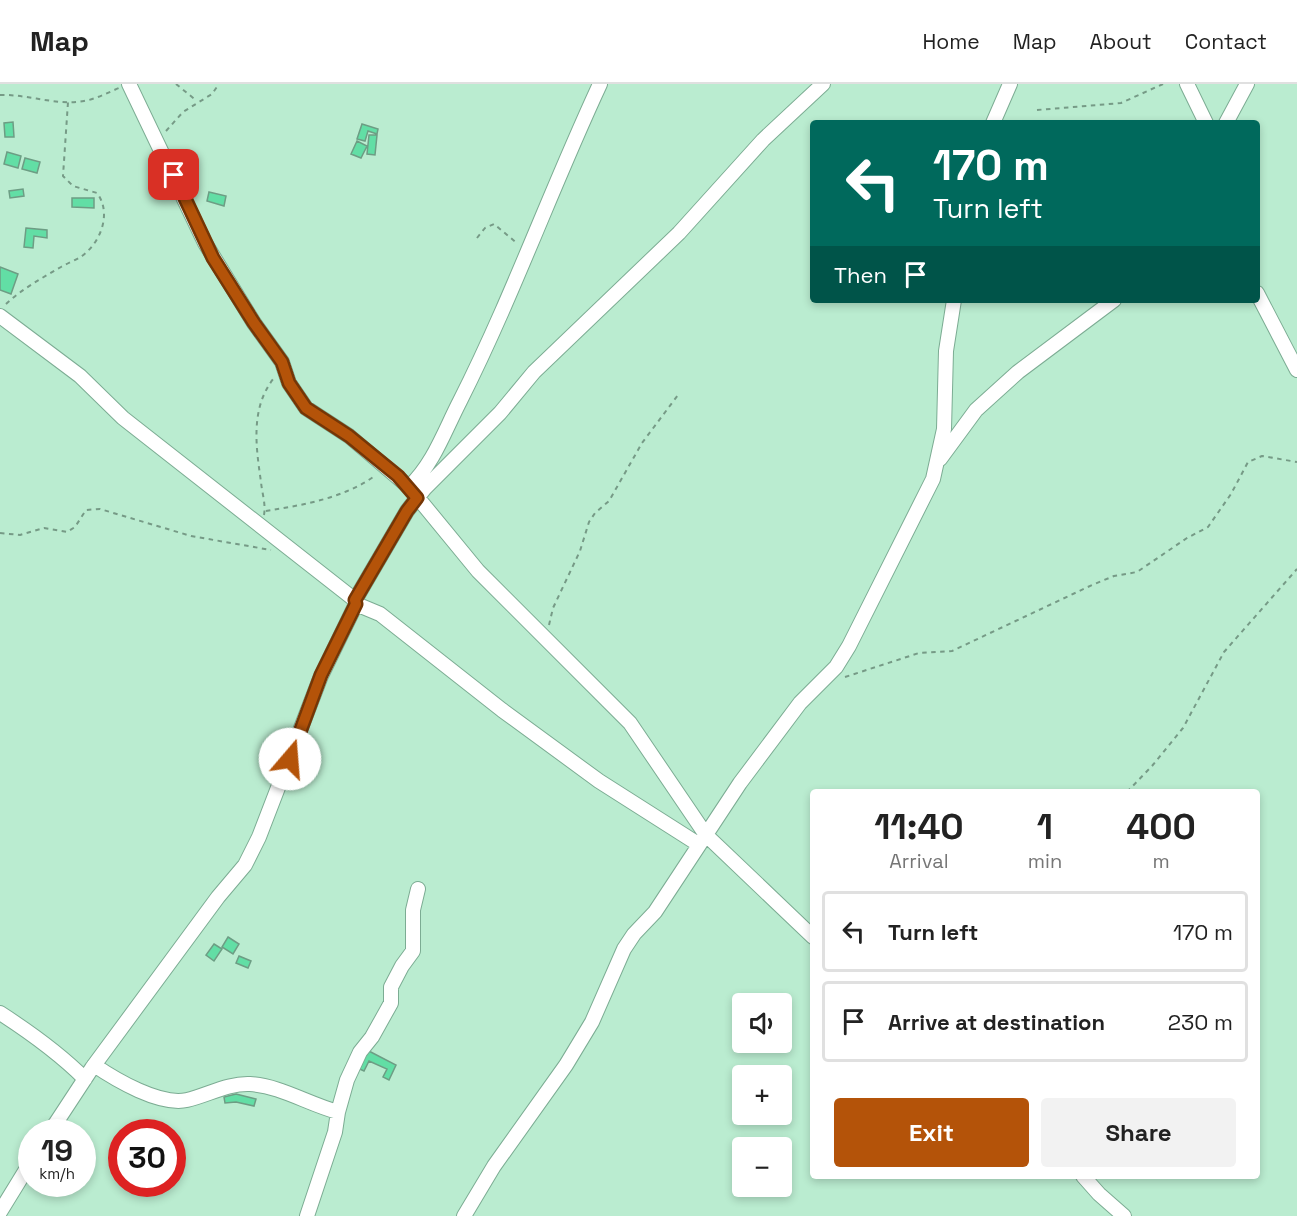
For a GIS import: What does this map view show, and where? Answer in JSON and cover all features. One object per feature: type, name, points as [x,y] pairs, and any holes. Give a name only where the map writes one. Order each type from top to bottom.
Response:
[{"type":"street","points":[[128,84],[213,258],[285,368],[289,383],[306,408],[336,426],[389,469],[413,492],[478,571],[630,723],[702,839]]},
{"type":"street","points":[[59,1119],[94,1065],[244,865],[265,823],[321,675],[356,602],[407,511],[413,492],[434,455],[495,331],[527,251],[600,84]]},
{"type":"street","points":[[413,492],[500,413],[534,372],[679,233],[764,140],[823,84]]},
{"type":"street","points":[[994,120],[1010,84]]},
{"type":"street","points":[[1187,84],[1205,120]]},
{"type":"street","points":[[1228,120],[1247,84]]},
{"type":"street","points":[[1260,299],[1297,370]]},
{"type":"street","points":[[464,1216],[494,1166],[566,1065],[592,1022],[624,949],[634,934],[655,912],[740,783],[800,703],[836,667],[849,646],[890,561],[923,501],[939,460],[944,429],[946,351],[954,303]]},
{"type":"street","points":[[939,460],[976,410],[1018,372],[1110,303]]},
{"type":"street","points":[[0,316],[80,376],[123,418],[262,525],[356,602],[380,614],[502,710],[599,781],[702,839],[810,934]]},
{"type":"street","points":[[307,1216],[335,1132],[338,1112],[351,1070],[392,1003],[392,987],[402,966],[413,951],[415,937],[412,910],[418,889]]},
{"type":"street","points":[[0,1013],[44,1042],[85,1079]]},
{"type":"street","points":[[94,1065],[144,1092],[172,1101],[185,1100],[233,1085],[249,1084],[282,1091],[338,1112]]},
{"type":"street","points":[[1086,1179],[1124,1216]]},
{"type":"street","points":[[0,1212],[18,1183]]},
{"type":"path","points":[[0,95],[31,96],[68,102],[93,99],[128,84]]},
{"type":"path","points":[[176,84],[198,102]]},
{"type":"path","points":[[156,143],[183,112],[212,94],[219,84]]},
{"type":"path","points":[[1037,110],[1121,103],[1163,84]]},
{"type":"path","points":[[0,310],[25,289],[81,256],[93,244],[104,222],[105,209],[97,193],[73,186],[63,176],[68,102]]},
{"type":"path","points":[[477,238],[488,226],[496,225],[527,251]]},
{"type":"path","points":[[262,525],[265,511],[257,448],[257,420],[266,391],[272,380],[285,368]]},
{"type":"path","points":[[545,636],[553,608],[580,551],[589,522],[595,513],[609,501],[642,443],[678,395]]},
{"type":"path","points":[[821,683],[919,653],[952,651],[1092,585],[1114,576],[1137,572],[1187,538],[1208,527],[1248,462],[1262,456],[1297,462]]},
{"type":"path","points":[[265,511],[341,494],[355,489],[389,469]]},
{"type":"path","points":[[0,532],[20,535],[44,528],[68,532],[75,527],[86,510],[100,509],[223,544],[295,553]]},
{"type":"path","points":[[1130,789],[1183,728],[1224,652],[1297,569]]},
{"type":"building","points":[[13,122],[14,137],[5,137],[4,123]]},
{"type":"building","points":[[362,124],[378,129],[377,134],[368,131],[365,141],[357,139]]},
{"type":"building","points":[[369,135],[377,135],[375,155],[367,154]]},
{"type":"building","points":[[357,141],[367,146],[361,158],[351,154]]},
{"type":"building","points":[[7,152],[21,156],[18,168],[4,164]]},
{"type":"building","points":[[25,158],[40,162],[37,173],[22,169]]},
{"type":"building","points":[[23,189],[24,196],[10,198],[9,191]]},
{"type":"building","points":[[209,192],[226,196],[224,206],[207,201]]},
{"type":"building","points":[[72,198],[94,198],[94,208],[72,207]]},
{"type":"building","points":[[26,228],[47,230],[47,238],[34,236],[33,248],[24,247]]},
{"type":"building","points":[[0,267],[18,274],[11,294],[0,290]]},
{"type":"building","points":[[228,937],[239,944],[233,954],[222,947]]},
{"type":"building","points":[[214,944],[222,949],[214,961],[206,955]]},
{"type":"building","points":[[239,956],[251,961],[248,968],[236,963]]},
{"type":"building","points":[[365,1049],[396,1065],[389,1080],[383,1077],[387,1069],[369,1061],[364,1071],[355,1067]]},
{"type":"building","points":[[236,1094],[256,1099],[254,1106],[236,1102],[225,1103],[224,1097]]},
{"type":"route","points":[[174,175],[213,258],[282,362],[289,383],[306,408],[349,436],[398,476],[417,498],[355,600],[356,604],[347,625],[321,675],[290,759]]}]
